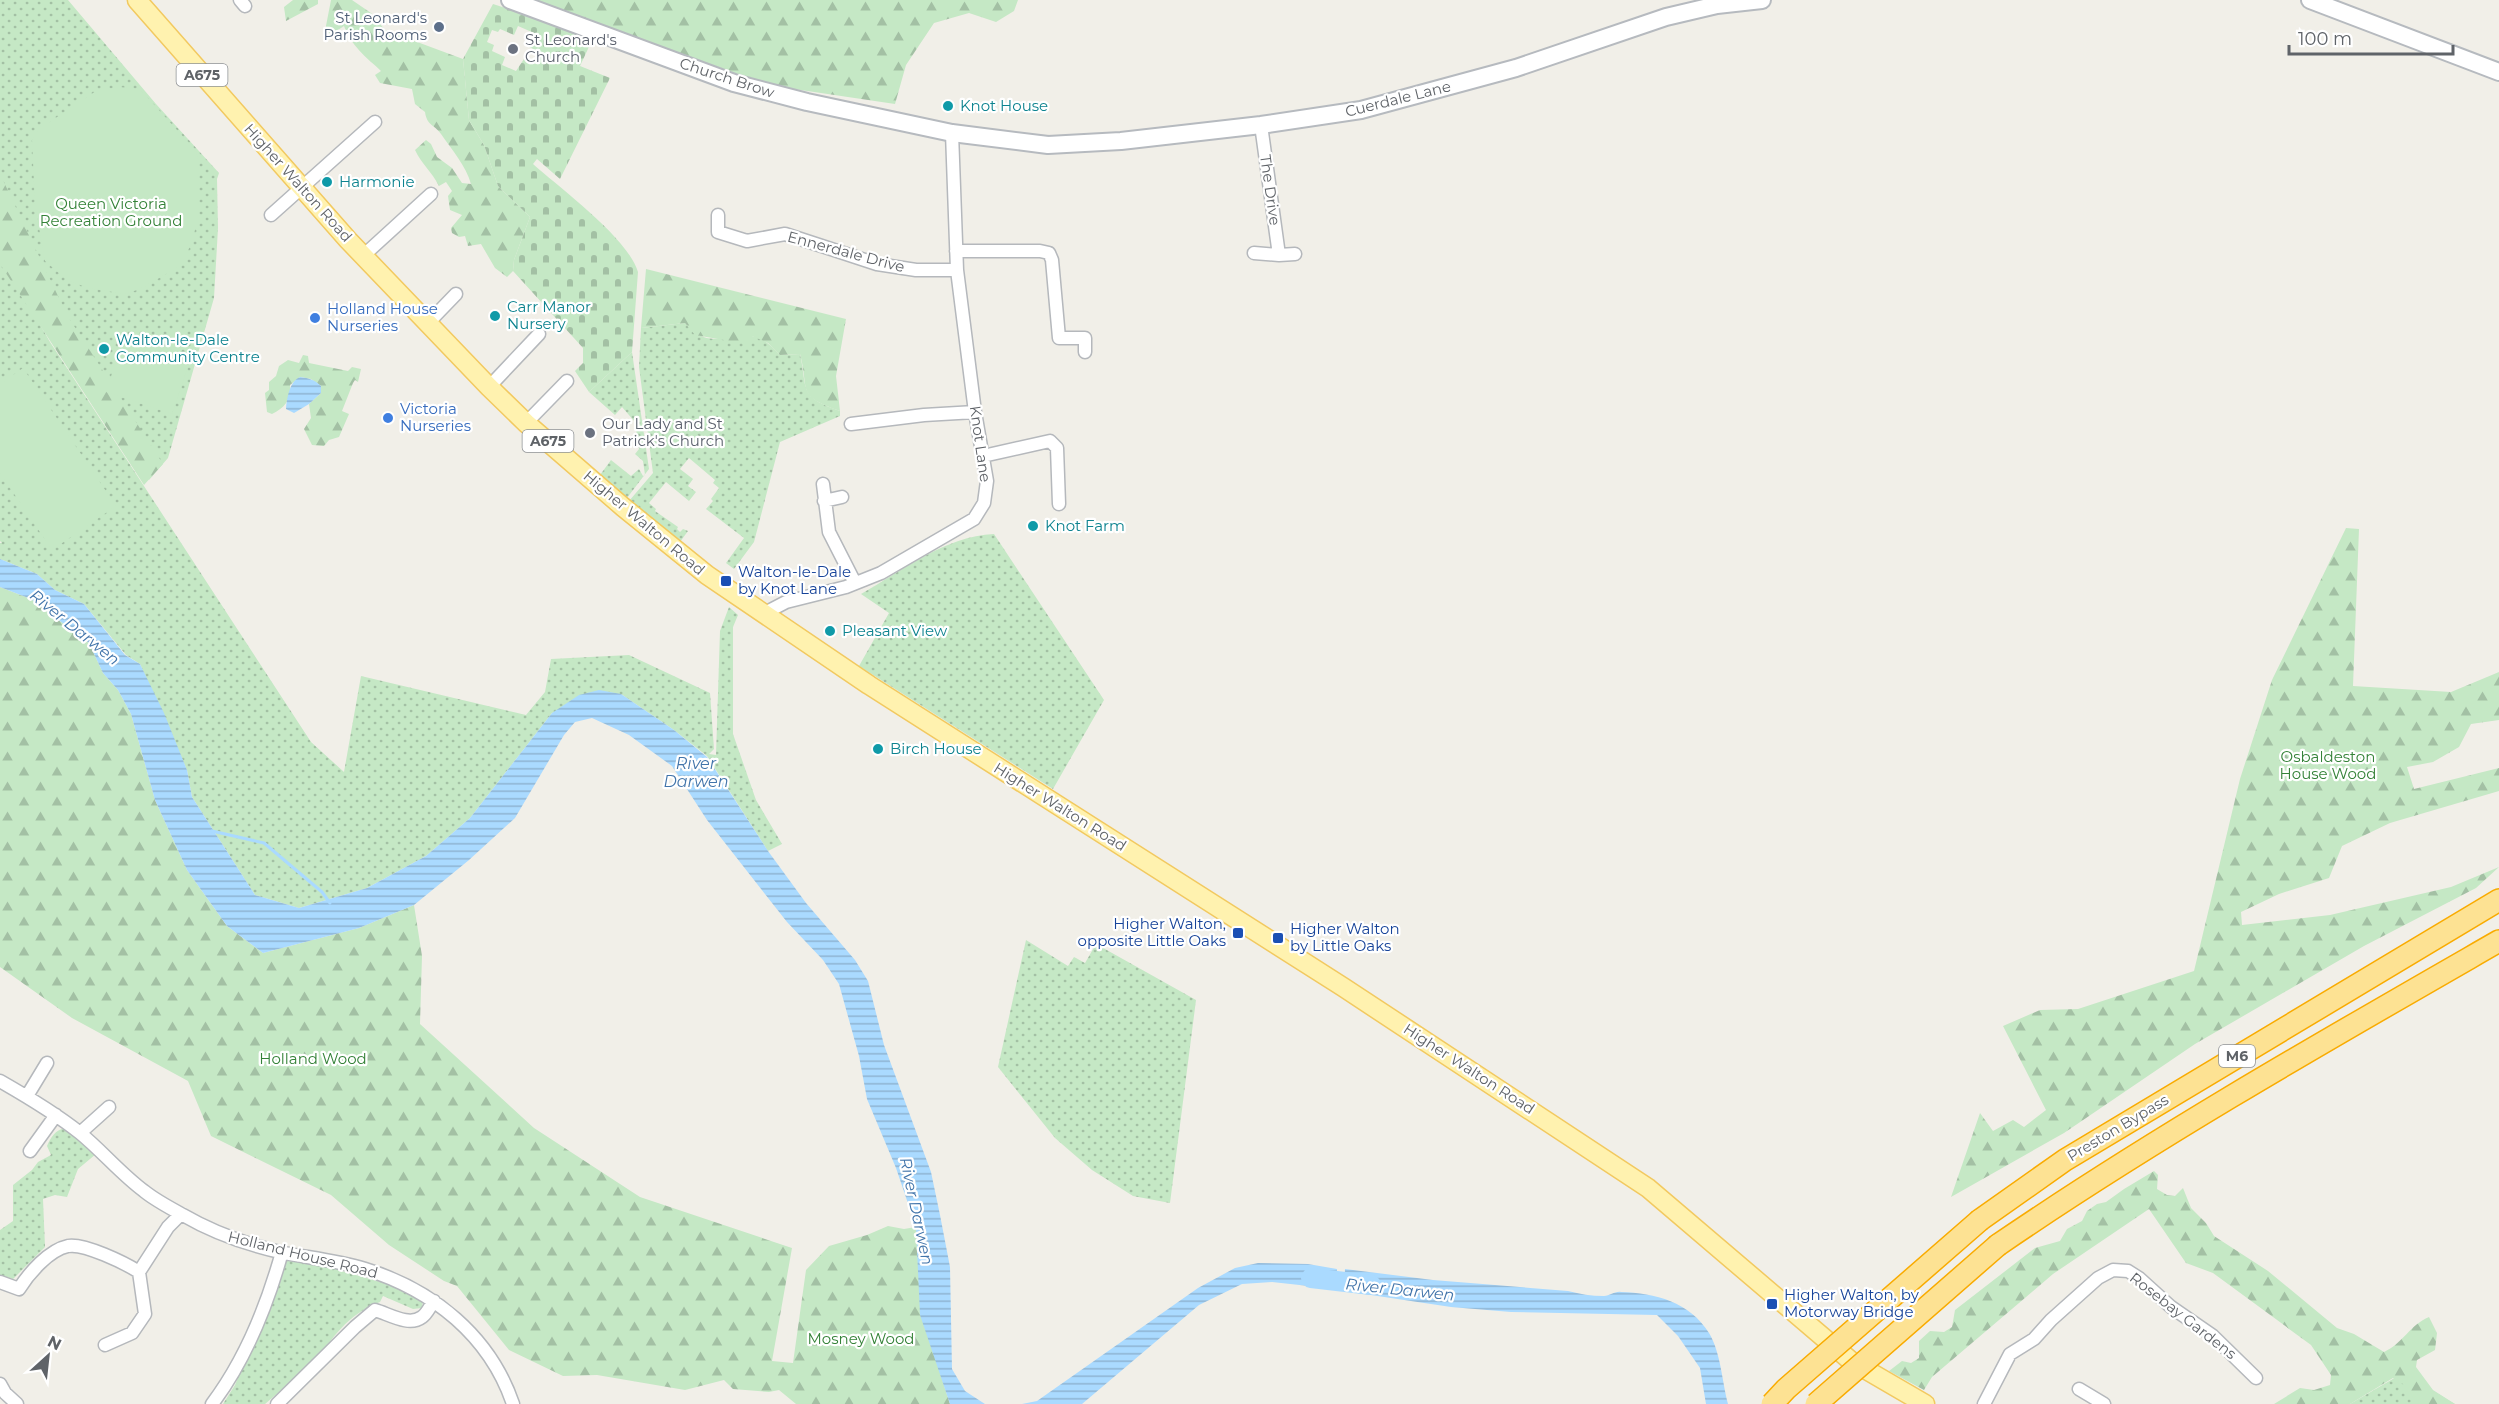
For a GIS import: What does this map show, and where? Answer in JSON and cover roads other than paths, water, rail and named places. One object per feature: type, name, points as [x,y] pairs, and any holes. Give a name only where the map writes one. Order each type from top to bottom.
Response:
[{"type":"highway","name":"Preston Bypass","points":[[1772,1404],[1786,1389],[1980,1220],[2065,1160],[2499,900]]},
{"type":"highway","name":"M6","points":[[1816,1404],[1998,1245],[2078,1190],[2319,1044],[2499,941]]},
{"type":"main road","name":"Higher Walton Road","points":[[137,0],[363,256],[489,387],[526,423],[716,582],[869,685],[1343,987],[1648,1188],[1851,1361],[1925,1404]]},
{"type":"main road","name":"Church Brow","points":[[510,0],[734,83],[807,102],[952,133]]},
{"type":"main road","name":"Cuerdale Lane","points":[[952,133],[1048,144],[1121,141],[1261,125],[1361,110],[1516,68],[1666,17],[1716,5],[1762,0]]},
{"type":"main road","points":[[2310,0],[2499,72]]},
{"type":"street","points":[[271,215],[375,122]]},
{"type":"street","name":"The Drive","points":[[1261,125],[1279,255]]},
{"type":"street","name":"Knot Lane","points":[[763,614],[786,602],[855,583],[881,573],[974,519],[987,496],[957,270],[952,133]]},
{"type":"street","points":[[363,256],[431,194]]},
{"type":"street","name":"Ennerdale Drive","points":[[718,215],[718,232],[747,241],[785,234],[877,264],[916,270],[957,270]]},
{"type":"street","points":[[956,251],[1040,251],[1049,253],[1052,260],[1059,338],[1085,338],[1085,352]]},
{"type":"street","points":[[1254,253],[1295,254]]},
{"type":"street","points":[[427,324],[456,294]]},
{"type":"street","points":[[489,387],[539,334]]},
{"type":"street","points":[[526,423],[567,381]]},
{"type":"street","points":[[850,424],[924,415],[975,412]]},
{"type":"street","points":[[983,456],[1050,441],[1057,448],[1059,504]]},
{"type":"street","points":[[823,484],[829,532],[855,583]]},
{"type":"street","points":[[824,501],[842,497]]},
{"type":"street","points":[[27,1096],[46,1063]]},
{"type":"street","name":"Holland House Road","points":[[0,1081],[27,1096],[80,1133],[144,1192],[211,1231],[282,1252],[363,1269],[408,1285],[434,1301],[466,1327],[488,1352],[505,1380],[513,1404]]},
{"type":"street","points":[[80,1133],[109,1107]]},
{"type":"street","points":[[30,1151],[56,1115]]},
{"type":"street","points":[[105,1345],[132,1333],[145,1314],[139,1272],[168,1227],[181,1214]]},
{"type":"street","points":[[0,1282],[19,1289],[54,1251],[70,1245],[121,1261],[139,1272]]},
{"type":"street","points":[[212,1404],[231,1380],[250,1342],[268,1298],[282,1252]]},
{"type":"street","name":"Rosebay Gardens","points":[[1984,1404],[2010,1354],[2034,1339],[2051,1320],[2098,1278],[2114,1270],[2128,1271],[2139,1278],[2171,1307],[2213,1336],[2256,1378]]},
{"type":"street","points":[[277,1404],[375,1310],[391,1314],[406,1322],[422,1318],[434,1301]]},
{"type":"street","points":[[0,1384],[5,1394],[17,1404]]},
{"type":"street","points":[[2079,1389],[2104,1404]]},
{"type":"water","points":[[300,377],[319,384],[321,393],[294,413],[286,409],[287,400],[291,386]]},
{"type":"water","points":[[0,559],[37,574],[55,590],[84,604],[125,655],[140,664],[164,713],[187,770],[192,797],[255,895],[299,908],[367,888],[426,856],[470,818],[552,713],[579,695],[599,690],[621,694],[674,730],[707,757],[768,851],[806,903],[855,960],[868,981],[884,1045],[931,1172],[950,1267],[952,1369],[965,1391],[985,1404],[950,1404],[920,1315],[916,1227],[896,1168],[867,1099],[859,1056],[839,984],[823,960],[787,922],[707,820],[672,766],[629,735],[592,718],[575,722],[564,735],[515,818],[469,860],[414,905],[359,928],[263,953],[227,926],[187,870],[155,800],[131,714],[118,690],[103,673],[89,643],[31,599],[0,587]]},
{"type":"water","name":"River Darwen","points":[[1258,1263],[1308,1264],[1337,1269],[1336,1289],[1272,1282],[1242,1284],[1199,1305],[1082,1404],[1022,1404],[1037,1401],[1198,1288],[1235,1268]]},
{"type":"water","name":"River Darwen","points":[[1345,1269],[1433,1280],[1568,1291],[1595,1296],[1606,1296],[1619,1292],[1646,1294],[1671,1301],[1692,1314],[1709,1333],[1719,1358],[1728,1404],[1706,1404],[1700,1368],[1678,1336],[1657,1315],[1511,1312],[1451,1307],[1344,1291]]},
{"type":"waterway","points":[[212,831],[264,843],[322,892],[330,903]]},
{"type":"waterway","name":"River Darwen","points":[[1311,1278],[1371,1285]]},
{"type":"place","name":"St Leonard's Parish Rooms","points":[[439,27]]},
{"type":"place","name":"St Leonard's Church","points":[[513,49]]},
{"type":"place","name":"Knot House","points":[[948,106]]},
{"type":"place","name":"Harmonie","points":[[327,182]]},
{"type":"place","name":"Carr Manor Nursery","points":[[495,316]]},
{"type":"place","name":"Holland House Nurseries","points":[[315,318]]},
{"type":"place","name":"Walton-le-Dale Community Centre","points":[[104,349]]},
{"type":"place","name":"Victoria Nurseries","points":[[388,418]]},
{"type":"place","name":"Our Lady and St Patrick's Church","points":[[590,433]]},
{"type":"place","name":"Knot Farm","points":[[1033,526]]},
{"type":"place","name":"Walton-le-Dale by Knot Lane","points":[[726,581]]},
{"type":"place","name":"Pleasant View","points":[[830,631]]},
{"type":"place","name":"Birch House","points":[[878,749]]},
{"type":"place","name":"Higher Walton, opposite Little Oaks","points":[[1238,933]]},
{"type":"place","name":"Higher Walton by Little Oaks","points":[[1278,938]]},
{"type":"place","name":"Higher Walton, by Motorway Bridge","points":[[1772,1304]]},
{"type":"park label","name":"Queen Victoria Recreation Ground","points":[[111,212]]},
{"type":"park label","name":"Osbaldeston House Wood","points":[[2328,766]]},
{"type":"park label","name":"Holland Wood","points":[[313,1059]]},
{"type":"park label","name":"Mosney Wood","points":[[861,1339]]}]
